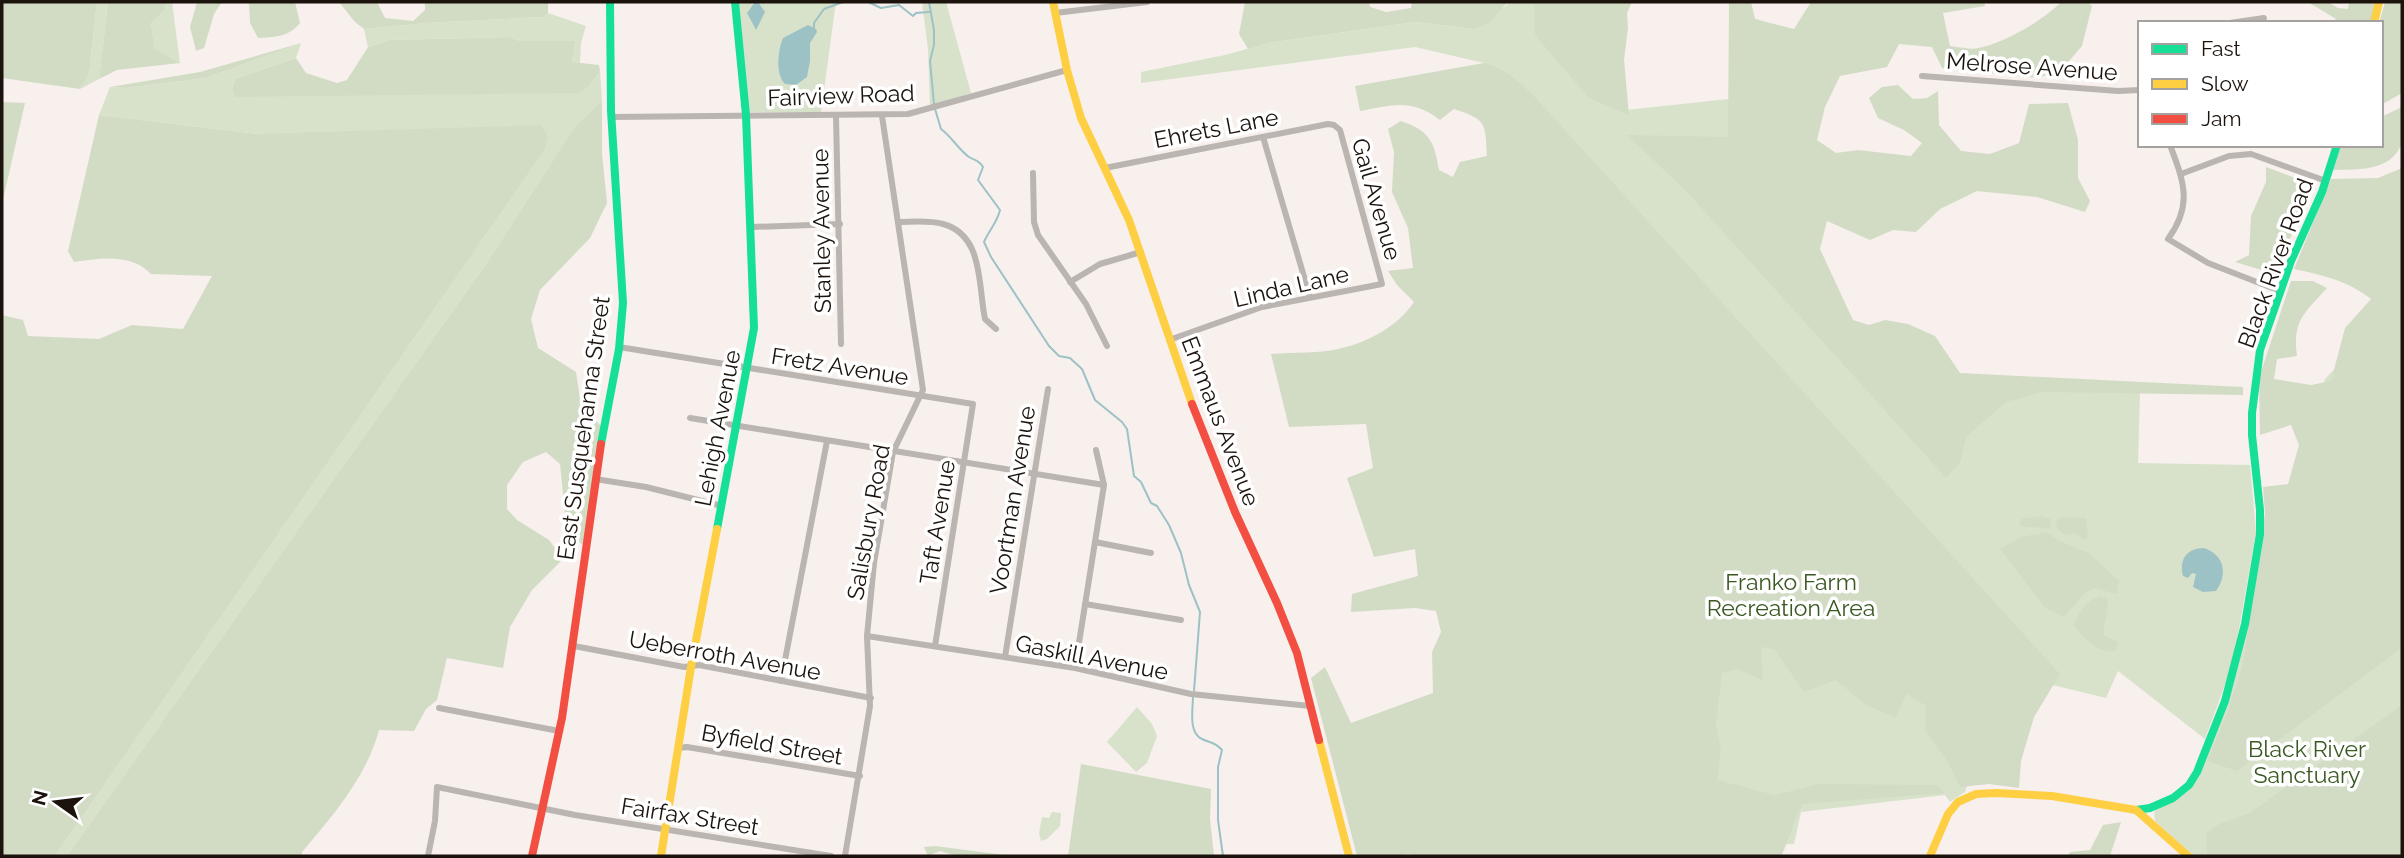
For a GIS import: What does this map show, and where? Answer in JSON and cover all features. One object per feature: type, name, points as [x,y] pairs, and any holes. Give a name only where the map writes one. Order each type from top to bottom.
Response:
[{"type":"street","name":"East Susquehanna Street","points":[[532,856],[544,810],[574,646],[595,479],[619,347],[623,299],[611,117],[610,2]]},
{"type":"street","name":"Lehigh Avenue","points":[[661,856],[691,667],[754,328],[747,115],[735,2]]},
{"type":"street","name":"Emmaus Avenue","points":[[1053,2],[1067,70],[1085,127],[1129,220],[1169,341],[1217,468],[1297,653],[1349,856]]},
{"type":"street","points":[[1055,13],[1147,2]]},
{"type":"street","points":[[2374,21],[2379,2]]},
{"type":"street","points":[[2243,21],[2263,18]]},
{"type":"street","name":"Fairview Road","points":[[611,117],[908,114],[1067,70]]},
{"type":"street","name":"Melrose Avenue","points":[[1922,76],[2118,91],[2138,90]]},
{"type":"street","name":"Stanley Avenue","points":[[836,116],[841,344]]},
{"type":"street","points":[[882,116],[923,390],[921,396]]},
{"type":"street","name":"Ehrets Lane","points":[[1105,168],[1334,125]]},
{"type":"street","name":"Gail Avenue","points":[[1334,125],[1340,130],[1382,284]]},
{"type":"street","points":[[1263,137],[1310,297]]},
{"type":"street","points":[[2171,147],[2184,189],[2183,209],[2176,229],[2168,239],[2208,263],[2280,291]]},
{"type":"street","name":"Black River Road","points":[[2136,810],[2150,808],[2173,798],[2192,781],[2225,701],[2245,622],[2260,534],[2252,435],[2253,394],[2260,350],[2336,147]]},
{"type":"street","points":[[2181,174],[2229,156],[2250,154],[2326,180]]},
{"type":"street","points":[[1033,173],[1037,231],[1043,244],[1086,304],[1107,346]]},
{"type":"street","points":[[898,222],[941,223],[964,236],[975,257],[985,319],[996,328]]},
{"type":"street","points":[[752,227],[840,225]]},
{"type":"street","points":[[1070,282],[1100,264],[1141,253]]},
{"type":"street","name":"Linda Lane","points":[[1169,341],[1252,309],[1382,284]]},
{"type":"street","name":"Fretz Avenue","points":[[619,347],[973,404]]},
{"type":"street","name":"Voortman Avenue","points":[[1005,657],[1048,390]]},
{"type":"street","name":"Salisbury Road","points":[[845,856],[871,698],[867,636],[874,563],[893,452],[921,396]]},
{"type":"street","name":"Taft Avenue","points":[[934,646],[973,404]]},
{"type":"street","points":[[690,418],[1104,485]]},
{"type":"street","points":[[782,681],[827,441]]},
{"type":"street","points":[[1075,668],[1104,485],[1096,450]]},
{"type":"street","points":[[595,479],[646,487],[722,506]]},
{"type":"street","points":[[1095,542],[1151,553]]},
{"type":"street","points":[[1085,604],[1181,620]]},
{"type":"street","name":"Gaskill Avenue","points":[[867,636],[1075,668],[1194,695],[1310,706]]},
{"type":"street","name":"Ueberroth Avenue","points":[[574,646],[691,667],[699,665],[871,698]]},
{"type":"street","points":[[439,709],[559,731]]},
{"type":"street","name":"Byfield Street","points":[[678,748],[687,747],[860,776]]},
{"type":"street","name":"Fairfax Street","points":[[428,856],[435,821],[437,787],[544,810],[831,856]]},
{"type":"street","points":[[1930,856],[1954,806],[1964,798],[1976,794],[2024,793],[2136,810],[2188,856]]},
{"type":"green space","points":[[2,2],[97,2],[89,75],[80,89],[2,78]]},
{"type":"green space","points":[[97,2],[108,2],[99,79],[80,89],[89,75]]},
{"type":"green space","points":[[108,2],[166,2],[165,10],[151,23],[155,49],[180,63],[117,70],[99,79]]},
{"type":"green space","points":[[166,2],[172,2],[180,63],[155,50],[151,23],[165,10]]},
{"type":"green space","points":[[197,2],[222,2],[214,14],[204,48],[196,51],[190,27]]},
{"type":"green space","points":[[249,2],[295,2],[300,23],[286,34],[258,38],[250,23]]},
{"type":"green space","points":[[339,2],[377,2],[385,18],[413,21],[425,10],[425,2],[548,2],[548,13],[543,17],[364,29]]},
{"type":"green space","points":[[738,2],[836,2],[821,112],[748,112]]},
{"type":"green space","points":[[922,2],[946,2],[971,93],[930,107],[928,49]]},
{"type":"green space","points":[[1245,2],[1369,2],[1370,7],[1386,12],[1411,8],[1412,2],[1508,2],[1490,22],[1474,29],[1415,22],[1268,43],[1248,49],[1239,34]]},
{"type":"green space","name":"Franko Farm Recreation Area","points":[[1508,2],[1534,2],[1534,6],[1563,2],[1614,2],[1626,110],[1775,94],[1840,362],[2140,390],[2138,463],[2250,465],[2256,533],[2233,663],[2205,739],[2118,671],[2106,698],[2003,673],[1965,792],[1950,802],[1945,795],[1801,812],[1794,844],[1615,852],[1484,63],[1415,47],[1141,83],[1141,72],[1225,55],[1268,43],[1415,22],[1474,29]]},
{"type":"green space","points":[[1534,2],[1632,2],[1627,13],[1624,60],[1629,115],[1589,98],[1535,35]]},
{"type":"green space","points":[[1729,2],[1751,2],[1755,19],[1794,29],[1811,2],[1984,2],[1985,6],[1943,13],[1950,46],[1972,49],[1988,46],[2022,30],[2061,2],[2088,2],[2092,6],[2082,46],[2064,67],[2039,78],[1942,68],[1932,47],[1899,44],[1887,67],[1840,76],[1825,107],[1817,140],[1836,153],[1858,150],[1911,156],[1922,143],[1904,130],[1878,118],[1869,98],[1882,87],[1898,85],[1913,99],[1927,98],[1938,91],[1939,125],[1961,151],[1990,154],[2019,143],[2029,104],[2068,103],[2078,140],[2078,178],[2090,201],[2085,212],[2037,197],[1977,191],[1940,209],[1916,232],[1893,230],[1870,240],[1827,221],[1820,249],[1853,320],[1869,325],[1885,320],[1908,324],[1935,336],[1960,373],[2243,387],[2243,395],[2043,392],[2006,402],[1966,437],[1960,463],[1946,478],[1686,191],[1627,135],[1728,137]]},
{"type":"green space","points":[[2308,2],[2328,2],[2338,8],[2348,9],[2349,2],[2375,2],[2371,21],[2334,21],[2336,19]]},
{"type":"green space","points":[[2385,2],[2402,2],[2402,93],[2383,104],[2383,21],[2380,21]]},
{"type":"green space","points":[[548,13],[586,26],[581,43],[580,63],[572,62],[574,41],[519,41],[511,37],[389,40],[368,47],[364,29],[543,17]]},
{"type":"green space","points":[[511,37],[519,41],[575,41],[572,62],[599,65],[600,71],[590,85],[578,93],[235,97],[232,89],[235,79],[296,58],[306,73],[337,83],[347,80],[368,47],[389,40]]},
{"type":"green space","points":[[301,43],[296,58],[235,79],[232,89],[590,85],[600,71],[602,101],[575,126],[486,264],[67,856],[55,856],[544,151],[259,134],[99,115],[110,87],[125,88],[206,78]]},
{"type":"green space","points":[[301,43],[206,78],[125,88],[110,87],[200,72]]},
{"type":"green space","points":[[1484,63],[1505,72],[1534,96],[2060,674],[2034,717],[2021,761],[2019,788],[1989,784],[1960,787],[1947,761],[1925,731],[1926,706],[1907,694],[1895,718],[1863,703],[1836,680],[1804,692],[1774,649],[1761,647],[1763,680],[1736,669],[1722,673],[1716,724],[1721,751],[1717,780],[1775,795],[1820,784],[1937,785],[1944,793],[1803,804],[1781,856],[1357,856],[1311,678],[1325,667],[1351,723],[1433,693],[1432,652],[1441,632],[1436,611],[1415,608],[1351,612],[1352,594],[1418,576],[1415,549],[1374,557],[1347,478],[1373,468],[1366,424],[1289,427],[1271,354],[1325,351],[1363,342],[1392,325],[1414,302],[1397,285],[1388,271],[1413,268],[1408,228],[1392,192],[1394,152],[1388,129],[1401,121],[1424,133],[1432,144],[1439,170],[1453,177],[1460,162],[1487,156],[1484,129],[1473,116],[1454,109],[1440,120],[1420,108],[1402,105],[1360,111],[1355,86]]},
{"type":"green space","points":[[602,101],[602,154],[607,203],[590,238],[540,290],[531,319],[538,348],[576,372],[581,406],[604,429],[585,547],[573,536],[565,514],[560,464],[546,452],[523,462],[507,485],[507,509],[517,520],[549,540],[563,559],[532,590],[510,627],[503,668],[447,658],[437,700],[426,709],[414,731],[379,730],[357,780],[302,852],[302,856],[67,856],[486,264],[575,126]]},
{"type":"green space","points":[[2,102],[25,103],[2,204]]},
{"type":"green space","points":[[2402,107],[2403,132],[2396,154],[2381,165],[2333,170],[2340,147],[2383,147],[2383,116]]},
{"type":"green space","points":[[99,115],[259,134],[541,125],[548,137],[544,151],[55,856],[2,856],[2,315],[23,320],[28,336],[99,339],[132,325],[183,329],[212,276],[151,274],[143,267],[125,260],[94,259],[74,262],[68,251]]},
{"type":"green space","points":[[2266,167],[2298,179],[2300,188],[2308,195],[2278,268],[2265,271],[2235,262],[2249,255],[2251,216],[2266,182]]},
{"type":"green space","name":"Black River Sanctuary","points":[[2402,168],[2402,648],[2237,771],[2207,761],[2243,664],[2265,513],[2263,487],[2288,484],[2299,445],[2291,425],[2260,435],[2259,378],[2291,281],[2313,281],[2327,288],[2298,325],[2297,356],[2277,359],[2274,379],[2311,385],[2331,381],[2345,328],[2371,299],[2335,280],[2294,269],[2331,179],[2378,178]]},
{"type":"green space","name":"Black River Sanctuary","points":[[2402,186],[2402,856],[2193,856],[2155,821],[2154,813],[2183,794],[2229,701],[2253,601],[2325,379],[2389,311]]},
{"type":"green space","points":[[2041,516],[2051,519],[2050,528],[2019,525],[2021,519]]},
{"type":"green space","points":[[2086,518],[2088,536],[2084,540],[2074,533],[2067,535],[2058,530],[2057,519]]},
{"type":"green space","points":[[2046,532],[2089,553],[2119,581],[2117,594],[2094,588],[2085,593],[2064,617],[2045,608],[2000,549],[2021,537]]},
{"type":"green space","points":[[2099,596],[2107,599],[2104,635],[2118,642],[2116,651],[2097,648],[2073,625],[2086,605]]},
{"type":"green space","points":[[2402,705],[2402,856],[2207,856],[2206,833],[2221,823],[2248,814]]},
{"type":"green space","points":[[1137,707],[1152,724],[1157,736],[1147,763],[1136,772],[1107,742]]},
{"type":"green space","points":[[1081,764],[1211,789],[1210,819],[1214,856],[1068,856]]},
{"type":"green space","points":[[1052,812],[1061,813],[1060,826],[1047,839],[1041,841],[1039,833],[1042,817],[1049,818]]},
{"type":"green space","points":[[2121,822],[2110,856],[2068,856],[2070,852],[2090,850],[2103,825]]},
{"type":"green space","points":[[935,846],[1012,856],[957,856],[940,851],[928,856],[924,847]]},
{"type":"water","points":[[755,2],[758,2],[765,12],[756,30],[747,13]]},
{"type":"water","points":[[808,25],[817,32],[810,43],[807,77],[796,85],[785,84],[779,68],[783,38]]},
{"type":"water","points":[[2204,548],[2216,555],[2222,566],[2222,579],[2216,591],[2203,592],[2193,587],[2196,574],[2192,573],[2188,578],[2183,576],[2183,560],[2189,552]]},
{"type":"waterway","points":[[814,28],[814,23],[824,9],[843,2]]},
{"type":"waterway","points":[[868,2],[881,8],[899,5],[913,16],[916,13],[929,12]]},
{"type":"waterway","points":[[929,2],[934,30],[930,61],[934,104]]},
{"type":"waterway","points":[[935,109],[941,129],[965,154],[982,165],[978,180],[1000,210],[984,242],[991,257],[1049,346],[1059,356],[1070,358],[1082,369],[1095,400],[1127,429],[1134,476],[1141,482],[1151,503],[1157,506],[1169,525],[1200,612],[1194,691]]},
{"type":"waterway","points":[[1193,696],[1192,720],[1195,732],[1222,750],[1218,767],[1218,820],[1223,856]]},
{"type":"traffic: fast","points":[[601,444],[619,349],[623,303],[611,111],[610,2]]},
{"type":"traffic: fast","points":[[717,529],[754,328],[746,115],[735,2]]},
{"type":"traffic: fast","points":[[2136,810],[2150,808],[2173,798],[2189,785],[2197,772],[2225,701],[2245,624],[2260,534],[2252,435],[2260,350],[2291,261],[2322,192],[2336,147]]},
{"type":"traffic: slow","points":[[1053,2],[1067,70],[1081,118],[1129,220],[1192,404]]},
{"type":"traffic: slow","points":[[2374,21],[2379,2]]},
{"type":"traffic: slow","points":[[661,856],[691,667],[717,529]]},
{"type":"traffic: slow","points":[[1319,740],[1349,856]]},
{"type":"traffic: slow","points":[[1930,856],[1948,814],[1958,802],[1976,794],[1996,793],[2052,796],[2136,810],[2188,856]]},
{"type":"traffic: jam","points":[[1192,404],[1235,512],[1297,653],[1319,740]]},
{"type":"traffic: jam","points":[[532,856],[562,718],[601,444]]}]
